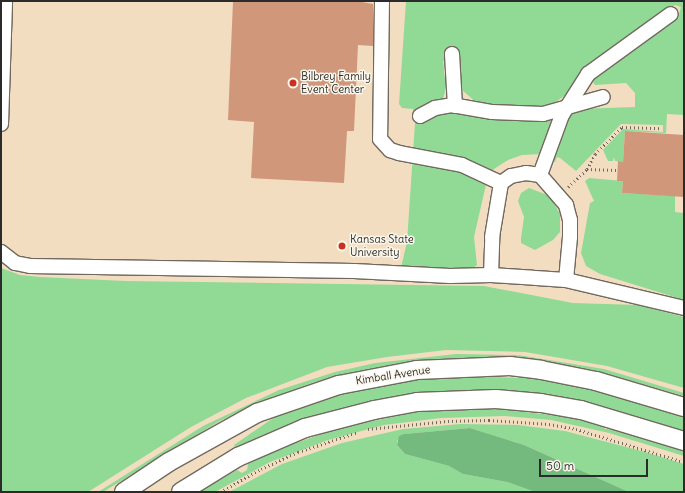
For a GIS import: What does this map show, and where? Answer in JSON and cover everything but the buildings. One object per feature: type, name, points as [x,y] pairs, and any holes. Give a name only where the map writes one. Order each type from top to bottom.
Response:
[{"type":"main road","name":"Kimball Avenue","points":[[124,492],[169,462],[257,413],[339,385],[417,370],[503,366],[541,370],[596,381],[684,407]]},
{"type":"main road","points":[[181,492],[238,458],[305,428],[367,412],[417,402],[496,399],[541,403],[581,410],[684,441]]},
{"type":"lane","points":[[1,124],[5,1]]},
{"type":"lane","points":[[382,1],[380,139],[390,150],[462,165],[501,183]]},
{"type":"lane","points":[[540,176],[566,108],[580,84],[596,66],[671,14]]},
{"type":"lane","points":[[452,54],[455,106]]},
{"type":"lane","points":[[420,116],[441,106],[455,106],[529,115],[556,112],[603,96]]},
{"type":"lane","points":[[490,274],[492,236],[501,183],[511,176],[521,174],[540,176],[566,205],[570,220],[566,280]]},
{"type":"lane","points":[[1,252],[15,263],[30,266],[354,271],[450,276],[490,274],[566,280],[684,308]]},
{"type":"path","points":[[566,189],[587,169],[595,154],[622,127],[660,128]]},
{"type":"path","points":[[587,169],[617,170]]},
{"type":"path","points":[[220,492],[261,469],[298,452],[365,430],[425,422],[489,420],[549,424],[598,435],[684,462]]},
{"type":"green space","points":[[406,1],[684,1],[684,115],[667,114],[666,133],[625,131],[623,162],[615,161],[614,157],[613,161],[608,161],[603,150],[623,129],[663,132],[663,125],[621,124],[576,171],[560,158],[557,157],[555,162],[550,159],[569,115],[577,109],[635,107],[635,93],[626,83],[595,85],[592,81],[678,18],[681,7],[675,5],[592,61],[582,70],[567,94],[547,108],[479,105],[461,89],[458,70],[460,63],[443,61],[446,88],[443,99],[413,114],[413,109],[402,108],[399,104]]},
{"type":"green space","points":[[445,110],[550,119],[552,124],[542,154],[522,155],[508,160],[494,169],[488,176],[474,237],[477,265],[473,268],[401,268],[407,242],[415,123]]},
{"type":"green space","points":[[589,178],[623,181],[622,193],[675,196],[675,212],[684,213],[684,300],[600,274],[586,266],[581,253],[590,203],[594,201],[585,181]]},
{"type":"green space","points":[[529,188],[550,196],[560,214],[560,232],[553,240],[535,250],[521,243],[524,217],[518,201],[521,193]]},
{"type":"green space","points":[[1,268],[20,275],[126,281],[484,286],[573,303],[638,305],[684,317],[684,388],[607,366],[525,352],[446,350],[387,357],[327,367],[246,398],[191,427],[88,492],[1,492]]},
{"type":"green space","points":[[456,354],[517,355],[516,360],[468,358],[395,364],[315,382],[254,404],[218,422],[103,492],[98,492],[203,426],[279,390],[335,372],[375,363]]},
{"type":"green space","points":[[518,355],[604,369],[684,393],[684,396],[603,373],[519,359]]},
{"type":"green space","points":[[448,376],[529,378],[588,387],[684,415],[684,431],[584,402],[511,391],[465,390],[378,400],[289,425],[236,450],[234,445],[279,414],[330,395],[377,385]]},
{"type":"green space","points":[[494,408],[576,418],[602,425],[605,429],[620,430],[684,449],[684,456],[609,433],[551,420],[505,416],[441,418],[384,425],[328,440],[270,462],[215,492],[199,492],[237,470],[242,473],[247,470],[248,464],[271,452],[338,428],[421,411]]},
{"type":"green space","points":[[460,424],[518,425],[565,431],[645,452],[684,464],[684,492],[629,492],[524,445],[470,428],[404,434],[397,441],[397,445],[405,454],[449,466],[463,474],[507,482],[535,492],[229,492],[282,464],[342,443],[403,429]]},
{"type":"green space","points":[[470,428],[524,445],[629,492],[535,492],[507,482],[463,474],[449,466],[405,454],[397,445],[399,436],[404,434]]},
{"type":"place","name":"Bilbrey Family Event Center","points":[[293,83]]},
{"type":"place","name":"Kansas State University","points":[[342,246]]}]
